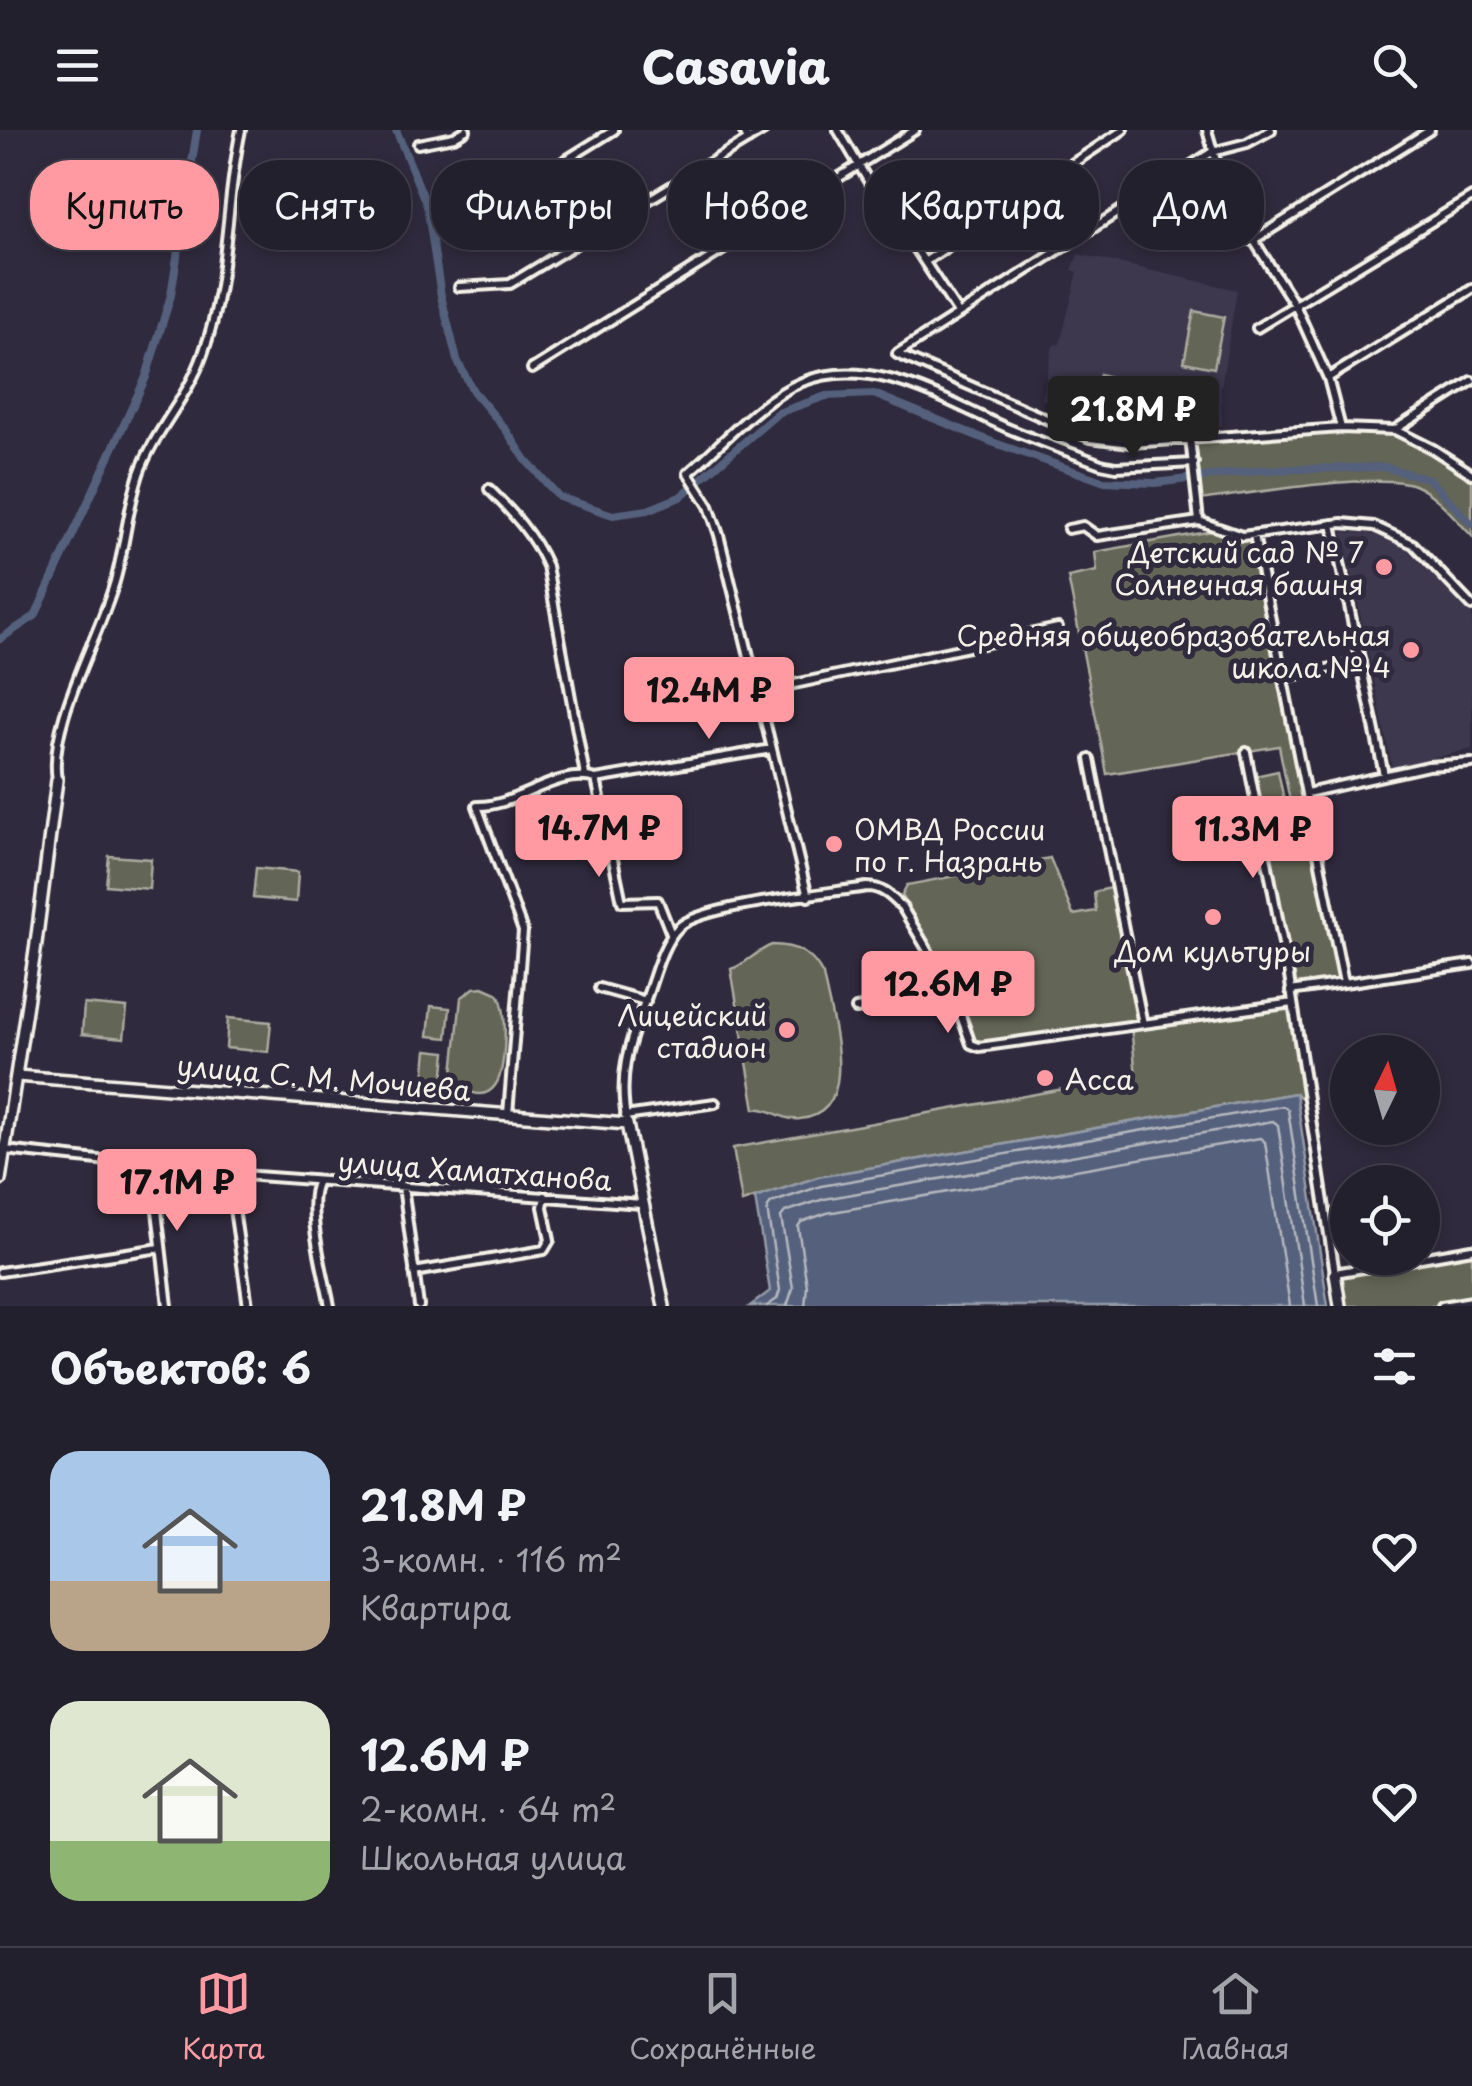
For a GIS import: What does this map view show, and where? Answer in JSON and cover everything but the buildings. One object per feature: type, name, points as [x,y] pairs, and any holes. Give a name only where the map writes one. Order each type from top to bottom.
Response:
[{"type":"street","points":[[0,1180],[56,780],[54,763],[74,688],[116,578],[139,474],[156,438],[189,388],[204,354],[216,308],[241,130]]},
{"type":"street","points":[[418,144],[466,130]]},
{"type":"street","points":[[566,160],[614,130]]},
{"type":"street","points":[[742,130],[748,140]]},
{"type":"street","points":[[459,286],[510,284],[764,130]]},
{"type":"street","points":[[838,130],[857,166],[958,313]]},
{"type":"street","points":[[532,368],[915,130]]},
{"type":"street","points":[[926,262],[1123,130]]},
{"type":"street","points":[[1207,130],[1215,160]]},
{"type":"street","points":[[1271,130],[1248,143],[1212,152],[897,354],[1090,438],[1131,443],[1340,428],[1395,430],[1471,471]]},
{"type":"street","points":[[1264,234],[1430,130]]},
{"type":"street","points":[[1257,328],[1472,197]]},
{"type":"street","points":[[1257,250],[1296,307],[1328,378],[1340,428]]},
{"type":"street","points":[[1328,378],[1472,289]]},
{"type":"street","points":[[808,896],[720,534],[688,474],[780,394],[822,376],[869,375],[916,386],[1007,428],[1101,464],[1194,463]]},
{"type":"street","points":[[1395,430],[1472,382]]},
{"type":"street","points":[[1190,438],[1199,522]]},
{"type":"street","points":[[489,489],[522,522],[547,566],[585,775]]},
{"type":"street","points":[[1068,528],[1083,526],[1097,536],[1199,522],[1242,536],[1332,524],[1374,526],[1412,544],[1472,606]]},
{"type":"street","points":[[1332,524],[1384,775]]},
{"type":"street","points":[[1254,535],[1344,983]]},
{"type":"street","points":[[757,692],[1058,628]]},
{"type":"street","points":[[1282,678],[1361,662]]},
{"type":"street","points":[[508,1114],[524,931],[476,806],[506,803],[539,787],[585,775],[596,779],[772,749]]},
{"type":"street","points":[[1246,752],[1293,1003],[1330,1241]]},
{"type":"street","points":[[1090,759],[1143,1024]]},
{"type":"street","points":[[1307,793],[1428,766],[1472,763]]},
{"type":"street","points":[[596,779],[622,902],[658,900],[672,935]]},
{"type":"street","points":[[1266,850],[1316,839]]},
{"type":"street","points":[[664,1306],[620,1090],[629,1044],[672,935],[696,916],[876,887],[902,907],[954,993],[971,1044],[979,1047],[1293,1003]]},
{"type":"street","points":[[1290,991],[1472,964]]},
{"type":"street","points":[[599,988],[646,1001]]},
{"type":"street","points":[[856,1009],[954,993]]},
{"type":"street","name":"улица С. М. Мочиева","points":[[16,1076],[626,1120]]},
{"type":"street","points":[[626,1120],[714,1103]]},
{"type":"street","name":"улица Хаматханова","points":[[5,1150],[230,1174],[642,1204]]},
{"type":"street","points":[[152,1167],[168,1306]]},
{"type":"street","points":[[230,1174],[248,1306]]},
{"type":"street","points":[[318,1181],[313,1190],[314,1208],[330,1306]]},
{"type":"street","points":[[403,1186],[419,1306]]},
{"type":"street","points":[[414,1272],[544,1250],[550,1240],[543,1207],[545,1196]]},
{"type":"street","points":[[0,1272],[160,1248]]},
{"type":"street","points":[[1440,1255],[1472,1249]]},
{"type":"street","points":[[1335,1275],[1340,1306]]},
{"type":"street","points":[[1442,1306],[1472,1301]]},
{"type":"shaded area","points":[[1078,254],[1237,290],[1221,387],[1222,426],[1135,422],[1072,410],[1042,399],[1053,345],[1060,344],[1078,272],[1072,270]]},
{"type":"shaded area","points":[[1343,532],[1377,534],[1404,547],[1472,614],[1472,749],[1392,767]]},
{"type":"green space","points":[[1194,311],[1224,317],[1214,368],[1184,362]]},
{"type":"green space","points":[[1100,374],[1143,386],[1135,422],[1091,414]]},
{"type":"green space","points":[[1341,428],[1395,430],[1472,474],[1472,536],[1431,495],[1397,481],[1342,482],[1198,500],[1190,438]]},
{"type":"green space","points":[[1218,530],[1249,540],[1308,830],[1314,830],[1344,983],[1290,991],[1263,841],[1267,840],[1266,833],[1295,826],[1279,746],[1107,774],[1068,577],[1097,571],[1095,552]]},
{"type":"green space","points":[[1278,771],[1289,824],[1267,829],[1255,776]]},
{"type":"green space","points":[[109,856],[151,859],[149,889],[106,885]]},
{"type":"green space","points":[[1050,858],[1073,915],[1096,911],[1094,892],[1114,887],[1139,1020],[988,1043],[976,1040],[968,1031],[958,995],[902,895],[907,885]]},
{"type":"green space","points":[[256,868],[298,872],[296,902],[253,898]]},
{"type":"green space","points":[[772,945],[802,952],[819,967],[836,1037],[837,1081],[832,1100],[820,1113],[800,1119],[755,1109],[731,969]]},
{"type":"green space","points":[[474,988],[497,993],[501,1000],[505,1034],[499,1078],[489,1092],[482,1094],[468,1091],[453,1072],[461,998]]},
{"type":"green space","points":[[1293,1003],[1308,1103],[1295,1093],[818,1177],[742,1202],[733,1148],[1136,1076],[1131,1026]]},
{"type":"green space","points":[[84,1004],[127,1008],[124,1038],[82,1034]]},
{"type":"green space","points":[[431,1006],[450,1008],[447,1038],[428,1036]]},
{"type":"green space","points":[[228,1018],[271,1022],[268,1052],[226,1048]]},
{"type":"green space","points":[[427,1050],[446,1052],[443,1082],[424,1080]]},
{"type":"green space","points":[[1472,1249],[1472,1301],[1442,1306],[1340,1306],[1335,1275],[1440,1275],[1440,1255]]},
{"type":"water","points":[[1296,1093],[1328,1306],[750,1306],[770,1291],[755,1198],[818,1177]]},
{"type":"waterway","points":[[0,639],[35,616],[146,377],[171,295],[197,130]]},
{"type":"waterway","points":[[396,130],[427,206],[441,296],[457,360],[473,391],[559,497],[613,515],[648,510],[680,497],[778,413],[826,396],[874,394],[1102,481],[1155,483],[1261,470],[1384,467],[1429,479],[1472,524]]},
{"type":"place","name":"Детский сад № 7 Солнечная башня","points":[[1384,567]]},
{"type":"place","name":"Средняя общеобразовательная школа № 4","points":[[1411,650]]},
{"type":"place","name":"ОМВД России по г. Назрань","points":[[834,844]]},
{"type":"place","name":"Дом культуры","points":[[1213,917]]},
{"type":"place","name":"Лицейский стадион","points":[[787,1030]]},
{"type":"place","name":"Асса","points":[[1045,1078]]}]
